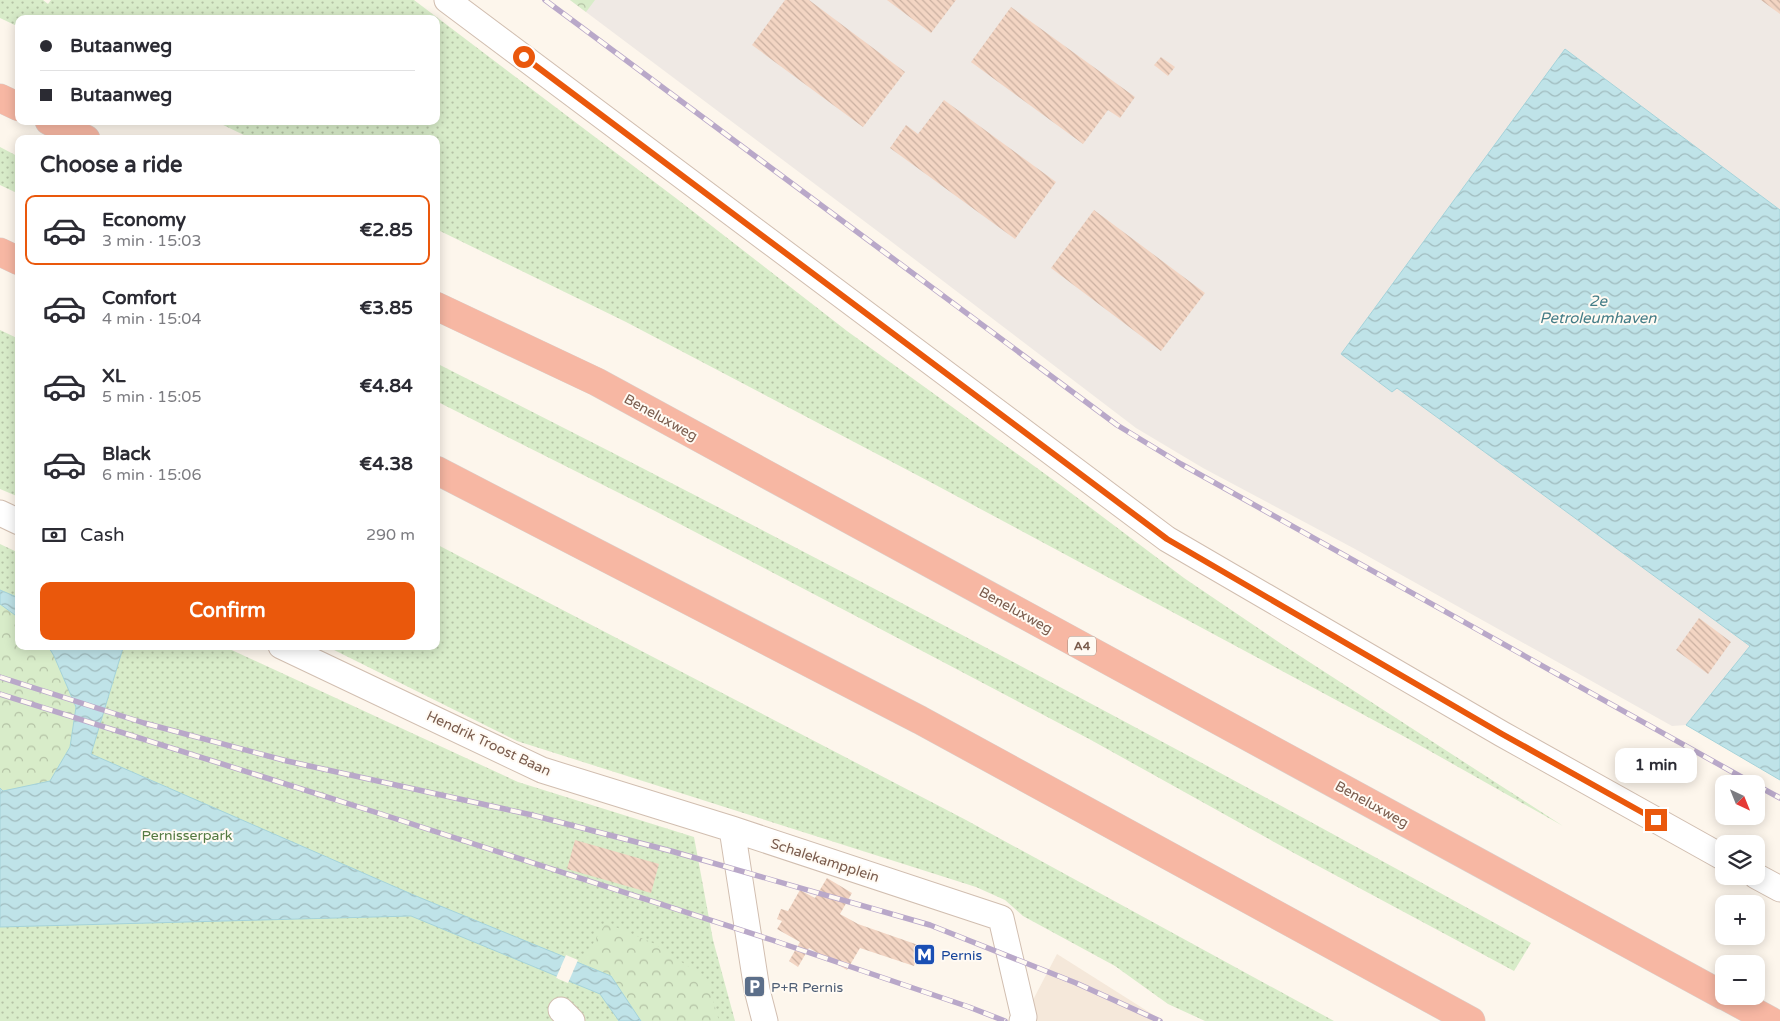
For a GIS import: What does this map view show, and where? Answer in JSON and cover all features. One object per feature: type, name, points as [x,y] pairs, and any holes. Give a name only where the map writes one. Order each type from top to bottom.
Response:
[{"type":"highway","points":[[0,98],[15,105]]},
{"type":"highway","points":[[57,125],[78,135]]},
{"type":"highway","points":[[0,252],[15,260]]},
{"type":"highway","name":"Beneluxweg","points":[[440,308],[597,382],[1715,991]]},
{"type":"highway","points":[[440,472],[920,720],[1471,1021]]},
{"type":"highway","name":"Beneluxweg","points":[[1741,1005],[1770,1021]]},
{"type":"street","points":[[447,0],[1167,539],[1502,734],[1715,853]]},
{"type":"street","points":[[0,513],[15,520]]},
{"type":"street","name":"Hendrik Troost Baan","points":[[289,650],[542,770],[732,829]]},
{"type":"street","points":[[732,829],[757,990],[764,1021]]},
{"type":"street","name":"Schalekampplein","points":[[732,829],[1002,918],[1024,1017],[1022,1021]]},
{"type":"street","points":[[1765,881],[1780,889]]},
{"type":"shaded area","points":[[570,0],[1780,0],[1780,210],[1565,49],[1392,392],[1397,388],[1750,646],[1686,725],[1672,726],[1355,549],[1203,468],[1136,428]]},
{"type":"shaded area","points":[[1057,954],[1163,1021],[1022,1021]]},
{"type":"green space","points":[[0,0],[43,0],[48,4],[51,0],[414,0],[434,15],[15,15],[15,25],[0,18]]},
{"type":"green space","points":[[570,0],[595,0],[586,12]]},
{"type":"green space","points":[[440,20],[677,199],[847,331],[1059,484],[1184,578],[1283,645],[1563,826],[1405,737],[934,484],[626,322],[440,231],[440,135],[244,135],[223,125],[440,125]]},
{"type":"green space","points":[[0,147],[15,155],[15,192],[0,185]]},
{"type":"green space","points":[[0,330],[15,337],[15,495],[0,489]]},
{"type":"green space","points":[[440,365],[712,504],[986,648],[1260,794],[1531,943],[1514,971],[1294,853],[1091,740],[655,511],[440,403]]},
{"type":"green space","name":"Pernisserpark","points":[[0,544],[15,551],[15,650],[232,650],[518,782],[694,837],[713,940],[735,1021],[0,1021]]},
{"type":"green space","points":[[440,546],[966,820],[1334,1021],[1205,1021],[1168,1004],[1115,966],[1023,916],[1005,900],[976,887],[517,741],[334,650],[440,650]]},
{"type":"green space","points":[[0,604],[15,615],[15,650],[50,650],[76,707],[70,747],[50,781],[3,791],[0,788]]},
{"type":"green space","points":[[606,923],[653,943],[707,979],[719,1021],[641,1021],[611,976],[580,964]]},
{"type":"water","name":"2e Petroleumhaven","points":[[1565,49],[1780,210],[1780,780],[1686,725],[1750,646],[1397,388],[1392,392],[1341,354]]},
{"type":"water","points":[[0,590],[15,596],[15,615],[0,604]]},
{"type":"water","points":[[50,650],[122,650],[91,754],[416,896],[611,976],[641,1021],[619,1021],[600,994],[411,916],[0,927],[0,788],[3,791],[50,781],[70,747],[76,707]]},
{"type":"pier","points":[[566,955],[578,960],[568,983],[556,978]]},
{"type":"building","points":[[785,0],[809,0],[905,72],[863,127],[752,45]]},
{"type":"building","points":[[887,0],[956,0],[931,33]]},
{"type":"building","points":[[1761,0],[1780,0],[1780,14]]},
{"type":"building","points":[[1011,7],[1135,97],[1120,118],[1108,110],[1083,144],[971,62]]},
{"type":"building","points":[[1161,57],[1175,67],[1168,76],[1154,65]]},
{"type":"building","points":[[944,100],[1056,182],[1015,239],[890,148],[906,125],[918,134]]},
{"type":"building","points":[[1094,210],[1205,293],[1161,351],[1051,268]]},
{"type":"building","points":[[1699,618],[1731,642],[1708,674],[1676,650]]},
{"type":"building","points":[[575,840],[659,864],[651,893],[567,869]]},
{"type":"building","points":[[827,878],[852,893],[840,914],[858,924],[921,946],[914,966],[860,948],[847,970],[809,948],[798,967],[789,961],[800,942],[777,929],[782,921],[777,919],[781,909],[788,911],[800,890],[815,898]]},
{"type":"railway","points":[[545,0],[1117,425],[1181,464],[1738,775]]},
{"type":"railway","points":[[0,677],[144,723],[287,761],[532,815],[671,851],[930,925],[1076,983],[1160,1021]]},
{"type":"railway","points":[[0,694],[772,940],[1005,1021]]},
{"type":"railway","points":[[1765,790],[1780,798]]},
{"type":"place","name":"Pernis","points":[[925,955]]},
{"type":"place","name":"P+R Pernis","points":[[755,987]]},
{"type":"route","points":[[524,57],[1167,539],[1502,734],[1656,820]]}]
